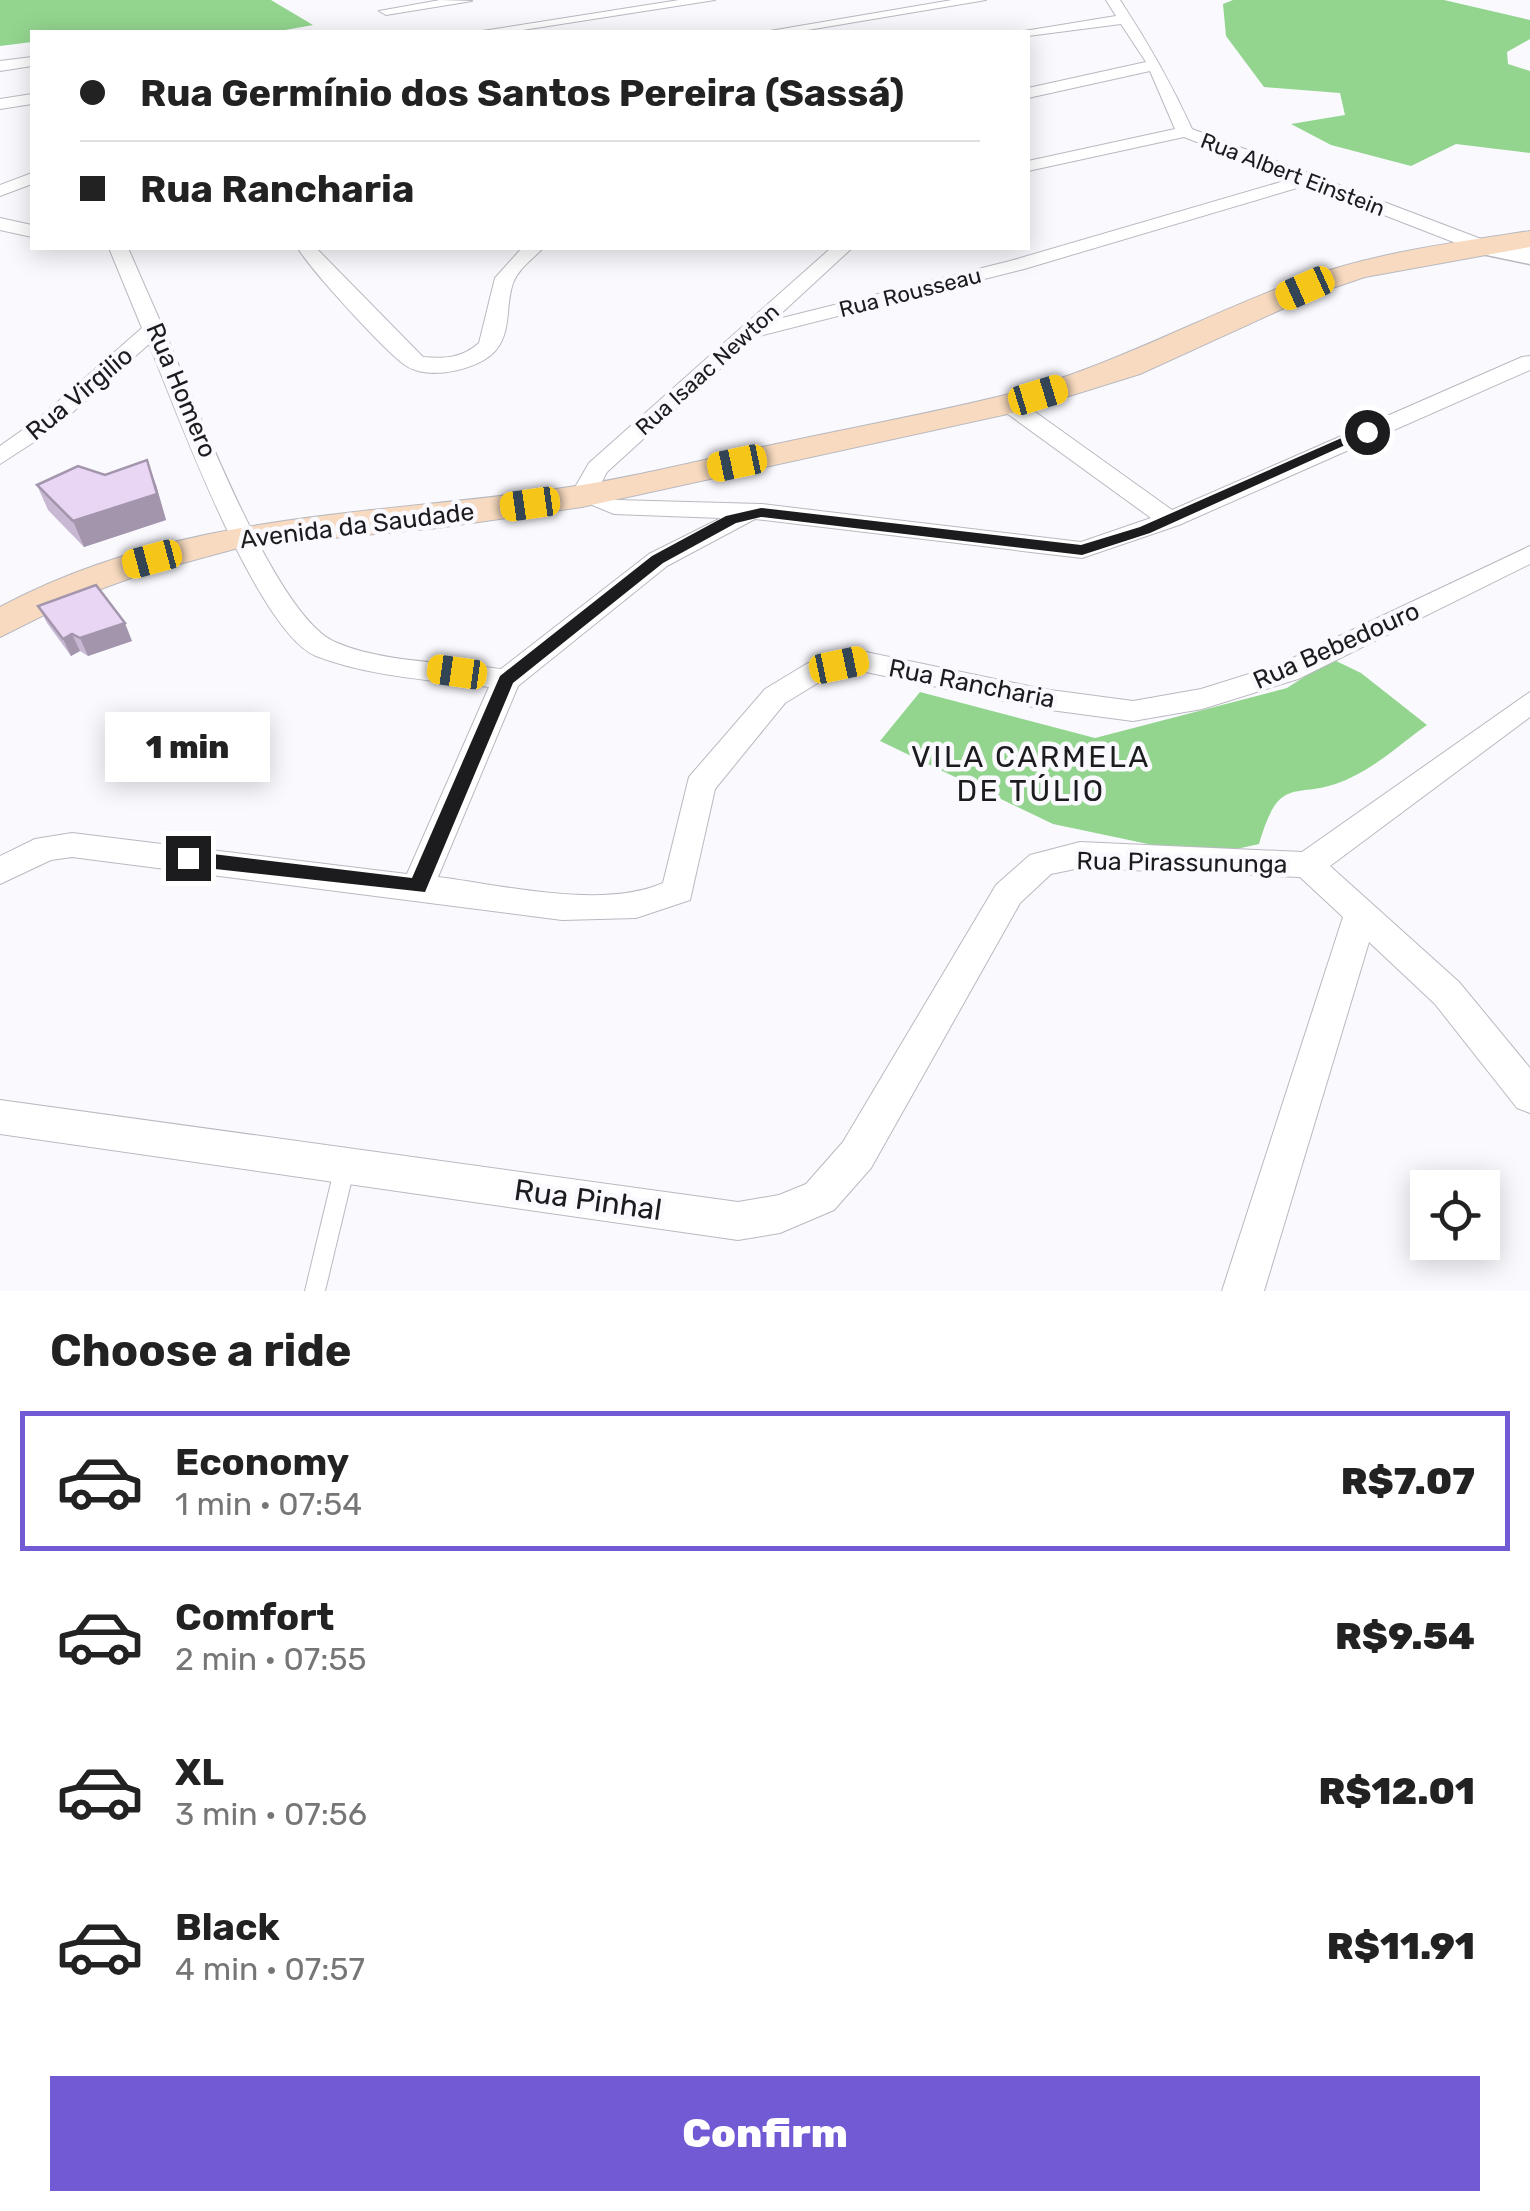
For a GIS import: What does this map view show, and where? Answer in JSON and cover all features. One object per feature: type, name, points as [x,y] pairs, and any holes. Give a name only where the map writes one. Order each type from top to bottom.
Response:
[{"type":"main road","name":"Avenida da Saudade","points":[[0,624],[68,587],[126,566],[242,536],[437,517],[582,496],[1009,404],[1128,368],[1305,288],[1356,271],[1424,254],[1486,248],[1530,238]]},
{"type":"street","points":[[386,12],[465,0]]},
{"type":"street","points":[[465,0],[458,11],[470,30]]},
{"type":"street","points":[[497,30],[708,0]]},
{"type":"street","points":[[784,30],[979,0]]},
{"type":"street","name":"Rua Albert Einstein","points":[[1113,0],[1156,65],[1184,132],[1486,248]]},
{"type":"street","points":[[1030,31],[1126,19]]},
{"type":"street","points":[[0,66],[30,62]]},
{"type":"street","points":[[1030,93],[1156,65]]},
{"type":"street","points":[[0,104],[30,99]]},
{"type":"street","points":[[0,114],[30,117]]},
{"type":"street","points":[[1030,166],[1184,132]]},
{"type":"street","points":[[0,191],[30,179]]},
{"type":"street","name":"Rua Rousseau","points":[[747,333],[1017,265],[1303,180]]},
{"type":"street","points":[[0,224],[30,231]]},
{"type":"street","points":[[1486,248],[1530,253]]},
{"type":"street","name":"Rua Homero","points":[[119,250],[156,326],[242,536],[294,621],[322,648],[368,660],[506,680]]},
{"type":"street","points":[[308,250],[318,265],[416,362],[435,366],[460,363],[480,353],[494,337],[502,285],[511,268],[530,250]]},
{"type":"street","name":"Rua Isaac Newton","points":[[582,496],[597,468],[840,250]]},
{"type":"street","name":"Rua Virgilio","points":[[0,457],[46,424],[156,326]]},
{"type":"street","points":[[582,496],[614,507],[761,512],[1082,550],[1170,520],[1530,362]]},
{"type":"street","points":[[1009,404],[1170,520]]},
{"type":"street","points":[[418,886],[506,680],[658,560],[731,520],[761,512]]},
{"type":"street","name":"Rua Bebedouro","points":[[1132,711],[1202,699],[1288,672],[1530,554]]},
{"type":"street","name":"Rua Rancharia","points":[[0,871],[46,848],[72,845],[562,906],[628,908],[654,904],[678,891],[700,785],[776,696],[818,670],[861,660],[1044,698],[1132,711]]},
{"type":"street","points":[[1530,702],[1308,865],[1447,993],[1530,1096]]},
{"type":"street","name":"Rua Pirassununga","points":[[1008,894],[1041,864],[1080,855],[1308,865]]},
{"type":"street","name":"Rua Pinhal","points":[[0,1116],[738,1221],[780,1214],[820,1197],[857,1155],[1008,894]]},
{"type":"street","points":[[1243,1291],[1361,912]]},
{"type":"lane","points":[[315,1291],[346,1166]]},
{"type":"green space","points":[[0,0],[271,0],[313,25],[285,30],[30,30],[30,42],[0,46]]},
{"type":"green space","points":[[1233,0],[1444,0],[1530,20],[1530,39],[1507,52],[1508,64],[1530,71],[1530,153],[1456,144],[1411,166],[1331,145],[1291,124],[1345,115],[1340,93],[1264,87],[1226,36],[1223,4]]},
{"type":"green space","points":[[1332,659],[1361,673],[1427,725],[1350,778],[1283,797],[1267,820],[1259,844],[1205,856],[1053,824],[880,741],[920,692],[1095,738],[1287,688]]},
{"type":"building","points":[[147,460],[157,494],[73,521],[37,485],[78,466],[105,475]]},
{"type":"building","points":[[96,585],[125,623],[80,638],[72,634],[63,639],[38,606]]},
{"type":"district","name":"VILA CARMELA DE TÚLIO","points":[[1031,774]]},
{"type":"route","points":[[188,858],[418,886],[506,680],[658,560],[731,520],[761,512],[1082,550],[1145,530],[1367,432]]}]
